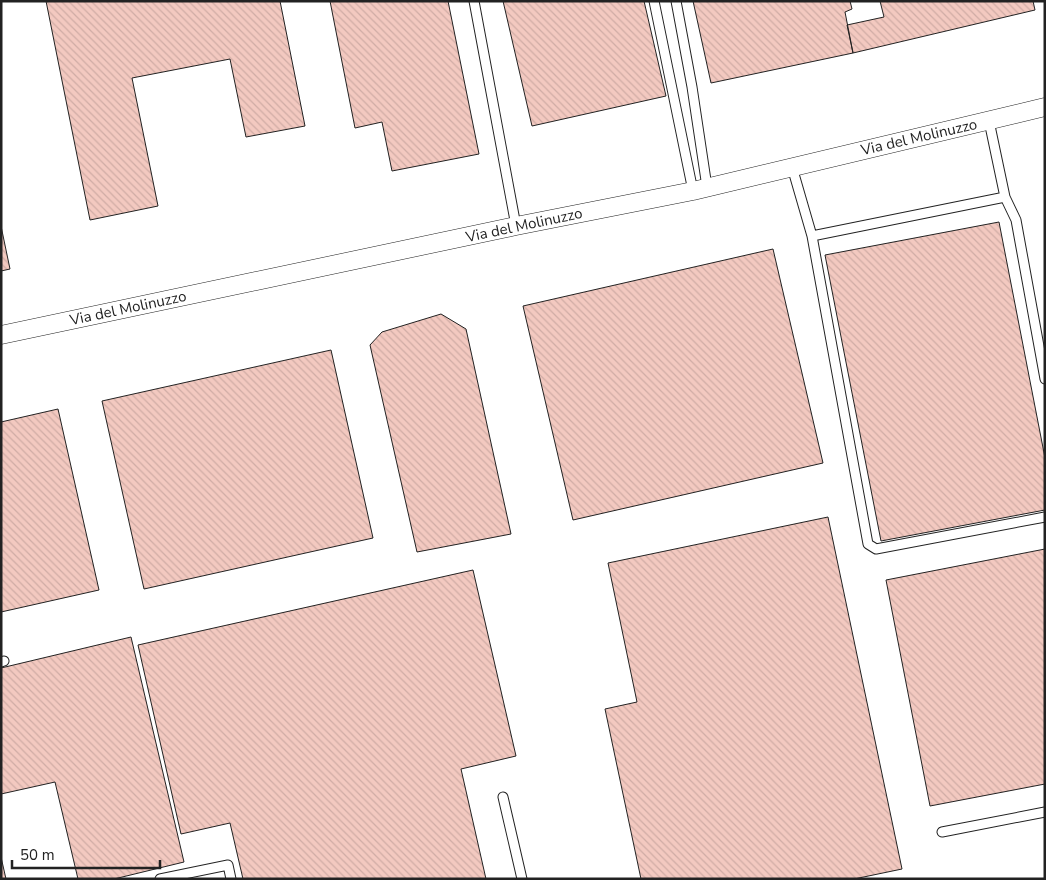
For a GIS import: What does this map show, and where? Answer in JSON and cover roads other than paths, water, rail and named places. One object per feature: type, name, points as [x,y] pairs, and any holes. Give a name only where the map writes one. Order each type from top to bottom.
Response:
[{"type":"street","name":"Via del Molinuzzo","points":[[1,335],[700,189],[1045,107]]},
{"type":"lane","points":[[474,1],[516,226]]},
{"type":"lane","points":[[654,1],[700,189]]},
{"type":"lane","points":[[676,1],[692,87],[700,189]]},
{"type":"lane","points":[[989,120],[1005,197],[1016,220],[1045,379]]},
{"type":"lane","points":[[792,167],[812,236],[868,544],[876,549],[1045,517]]},
{"type":"lane","points":[[812,236],[1005,197]]},
{"type":"lane","points":[[503,797],[522,879]]},
{"type":"lane","points":[[942,832],[1045,812]]},
{"type":"lane","points":[[160,879],[228,865],[231,879]]}]
